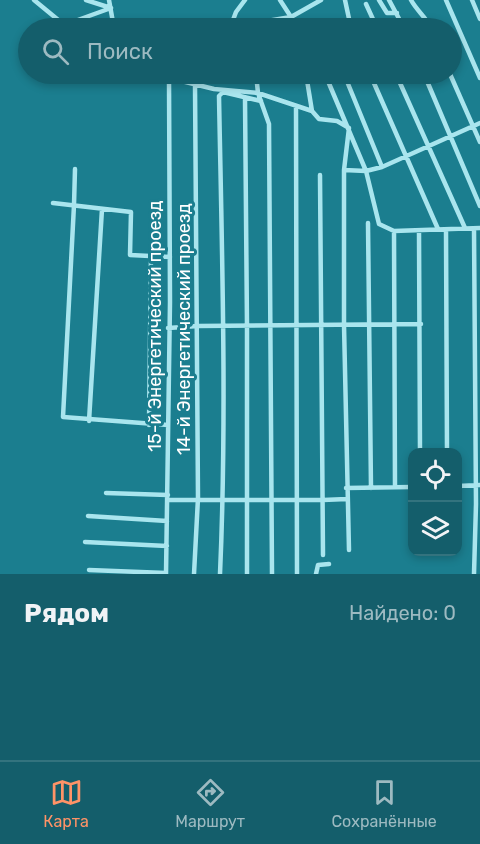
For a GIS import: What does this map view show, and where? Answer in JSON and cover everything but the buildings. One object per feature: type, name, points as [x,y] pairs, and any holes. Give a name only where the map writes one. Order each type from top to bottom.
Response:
[{"type":"street","points":[[34,0],[55,18]]},
{"type":"street","points":[[86,0],[111,8]]},
{"type":"street","points":[[111,0],[112,18]]},
{"type":"street","points":[[234,18],[245,0]]},
{"type":"street","points":[[280,0],[291,16]]},
{"type":"street","points":[[281,18],[291,16],[321,0]]},
{"type":"street","points":[[345,0],[349,18]]},
{"type":"street","points":[[379,0],[387,13],[397,13]]},
{"type":"street","points":[[389,0],[399,18]]},
{"type":"street","points":[[411,0],[416,9],[427,18]]},
{"type":"street","points":[[446,0],[454,18]]},
{"type":"street","points":[[472,0],[480,19]]},
{"type":"street","points":[[366,4],[372,18]]},
{"type":"street","points":[[87,18],[111,8]]},
{"type":"street","points":[[462,37],[480,78]]},
{"type":"street","name":"15-й Энергетический проезд","points":[[166,574],[170,257],[169,84]]},
{"type":"street","points":[[191,84],[214,89],[258,93],[312,111],[320,119],[337,121],[349,128]]},
{"type":"street","points":[[257,84],[269,124],[272,574]]},
{"type":"street","points":[[308,84],[312,111]]},
{"type":"street","points":[[329,84],[366,171],[379,224],[394,231],[477,229],[478,530],[477,563],[474,574]]},
{"type":"street","points":[[348,84],[382,167]]},
{"type":"street","points":[[374,84],[438,229]]},
{"type":"street","points":[[400,84],[465,228]]},
{"type":"street","points":[[428,84],[480,206]]},
{"type":"street","points":[[454,84],[480,142]]},
{"type":"street","name":"14-й Энергетический проезд","points":[[194,574],[198,500],[195,85]]},
{"type":"street","points":[[214,89],[221,94],[244,100],[252,97],[261,101]]},
{"type":"street","points":[[220,574],[223,499],[221,94]]},
{"type":"street","points":[[244,100],[247,574]]},
{"type":"street","points":[[296,106],[297,574]]},
{"type":"street","points":[[344,170],[366,171],[382,167],[480,123]]},
{"type":"street","points":[[349,128],[344,170],[346,488],[349,550]]},
{"type":"street","points":[[75,169],[63,417],[89,421],[168,425]]},
{"type":"street","points":[[320,176],[323,555]]},
{"type":"street","points":[[53,203],[131,212],[130,255],[170,257]]},
{"type":"street","points":[[89,421],[102,208]]},
{"type":"street","points":[[368,224],[371,488]]},
{"type":"street","points":[[446,230],[447,448]]},
{"type":"street","points":[[394,231],[395,487]]},
{"type":"street","points":[[419,231],[420,448]]},
{"type":"street","points":[[149,425],[151,256]]},
{"type":"street","points":[[168,328],[295,324],[321,326],[420,324]]},
{"type":"street","points":[[462,486],[478,485]]},
{"type":"street","points":[[346,488],[408,487]]},
{"type":"street","points":[[106,493],[198,500],[323,501],[347,499]]},
{"type":"street","points":[[88,516],[167,521]]},
{"type":"street","points":[[84,542],[167,546]]},
{"type":"street","points":[[316,574],[318,566],[329,564]]},
{"type":"street","points":[[89,570],[166,574]]}]
